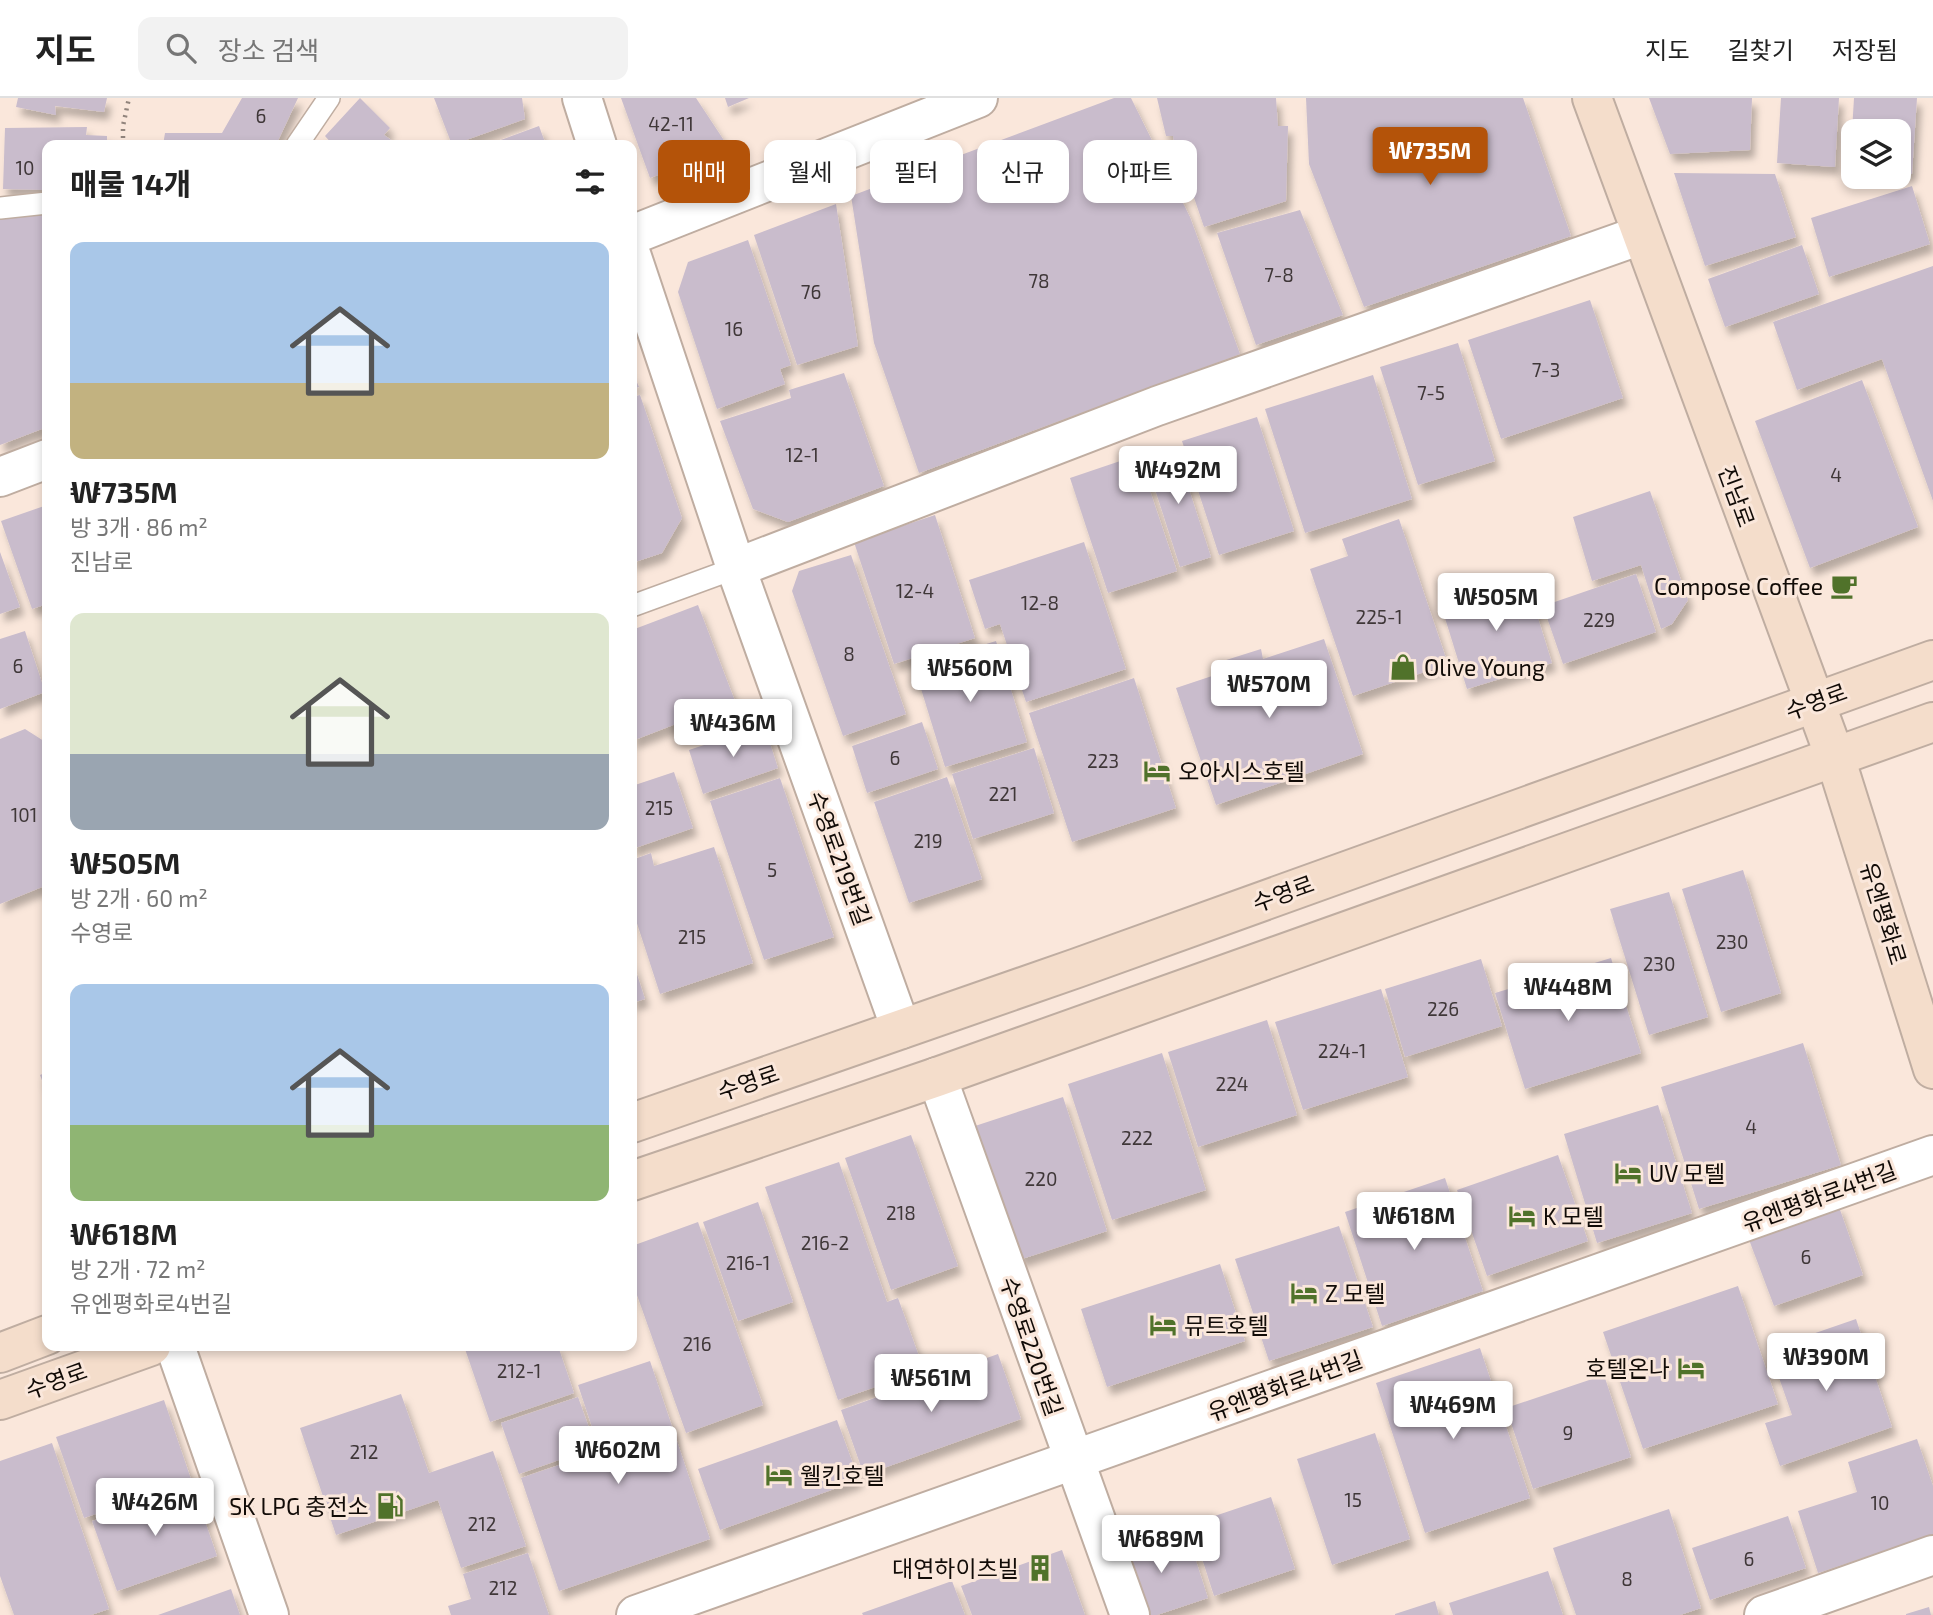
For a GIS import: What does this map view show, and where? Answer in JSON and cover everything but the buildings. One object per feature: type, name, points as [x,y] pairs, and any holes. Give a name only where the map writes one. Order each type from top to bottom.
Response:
[{"type":"main road","name":"진남로","points":[[1592,98],[1835,757]]},
{"type":"main road","name":"수영로","points":[[637,1121],[1933,660]]},
{"type":"main road","points":[[637,1179],[937,1077],[1933,722]]},
{"type":"main road","name":"유엔평화로","points":[[1835,757],[1933,1069]]},
{"type":"main road","name":"수영로","points":[[0,1353],[42,1337]]},
{"type":"main road","name":"수영로","points":[[0,1400],[137,1351]]},
{"type":"street","points":[[582,98],[595,140]]},
{"type":"street","points":[[637,233],[978,98]]},
{"type":"street","points":[[736,568],[1157,406],[1641,235]]},
{"type":"street","name":"수영로219번길","points":[[637,272],[736,568],[901,1029]]},
{"type":"street","points":[[0,477],[42,461]]},
{"type":"street","name":"수영로220번길","points":[[937,1077],[1130,1615]]},
{"type":"street","name":"유엔평화로4번길","points":[[636,1615],[1933,1155]]},
{"type":"street","points":[[177,1351],[269,1615]]},
{"type":"street","points":[[1764,1615],[1933,1555]]},
{"type":"lane","points":[[300,140],[329,98]]},
{"type":"lane","points":[[0,208],[42,204]]},
{"type":"lane","points":[[637,604],[736,568]]},
{"type":"path","points":[[123,140],[129,98]]},
{"type":"place","name":"Compose Coffee","points":[[1844,586]]},
{"type":"place","name":"Olive Young","points":[[1403,667]]},
{"type":"place","name":"오아시스호텔","points":[[1157,771]]},
{"type":"place","name":"UV 모텔","points":[[1628,1173]]},
{"type":"place","name":"K 모텔","points":[[1522,1216]]},
{"type":"place","name":"Z 모텔","points":[[1304,1293]]},
{"type":"place","name":"뮤트호텔","points":[[1163,1325]]},
{"type":"place","name":"호텔온나","points":[[1691,1368]]},
{"type":"place","name":"웰킨호텔","points":[[779,1475]]},
{"type":"place","name":"SK LPG 충전소","points":[[390,1506]]},
{"type":"place","name":"대연하이츠빌","points":[[1040,1568]]}]
